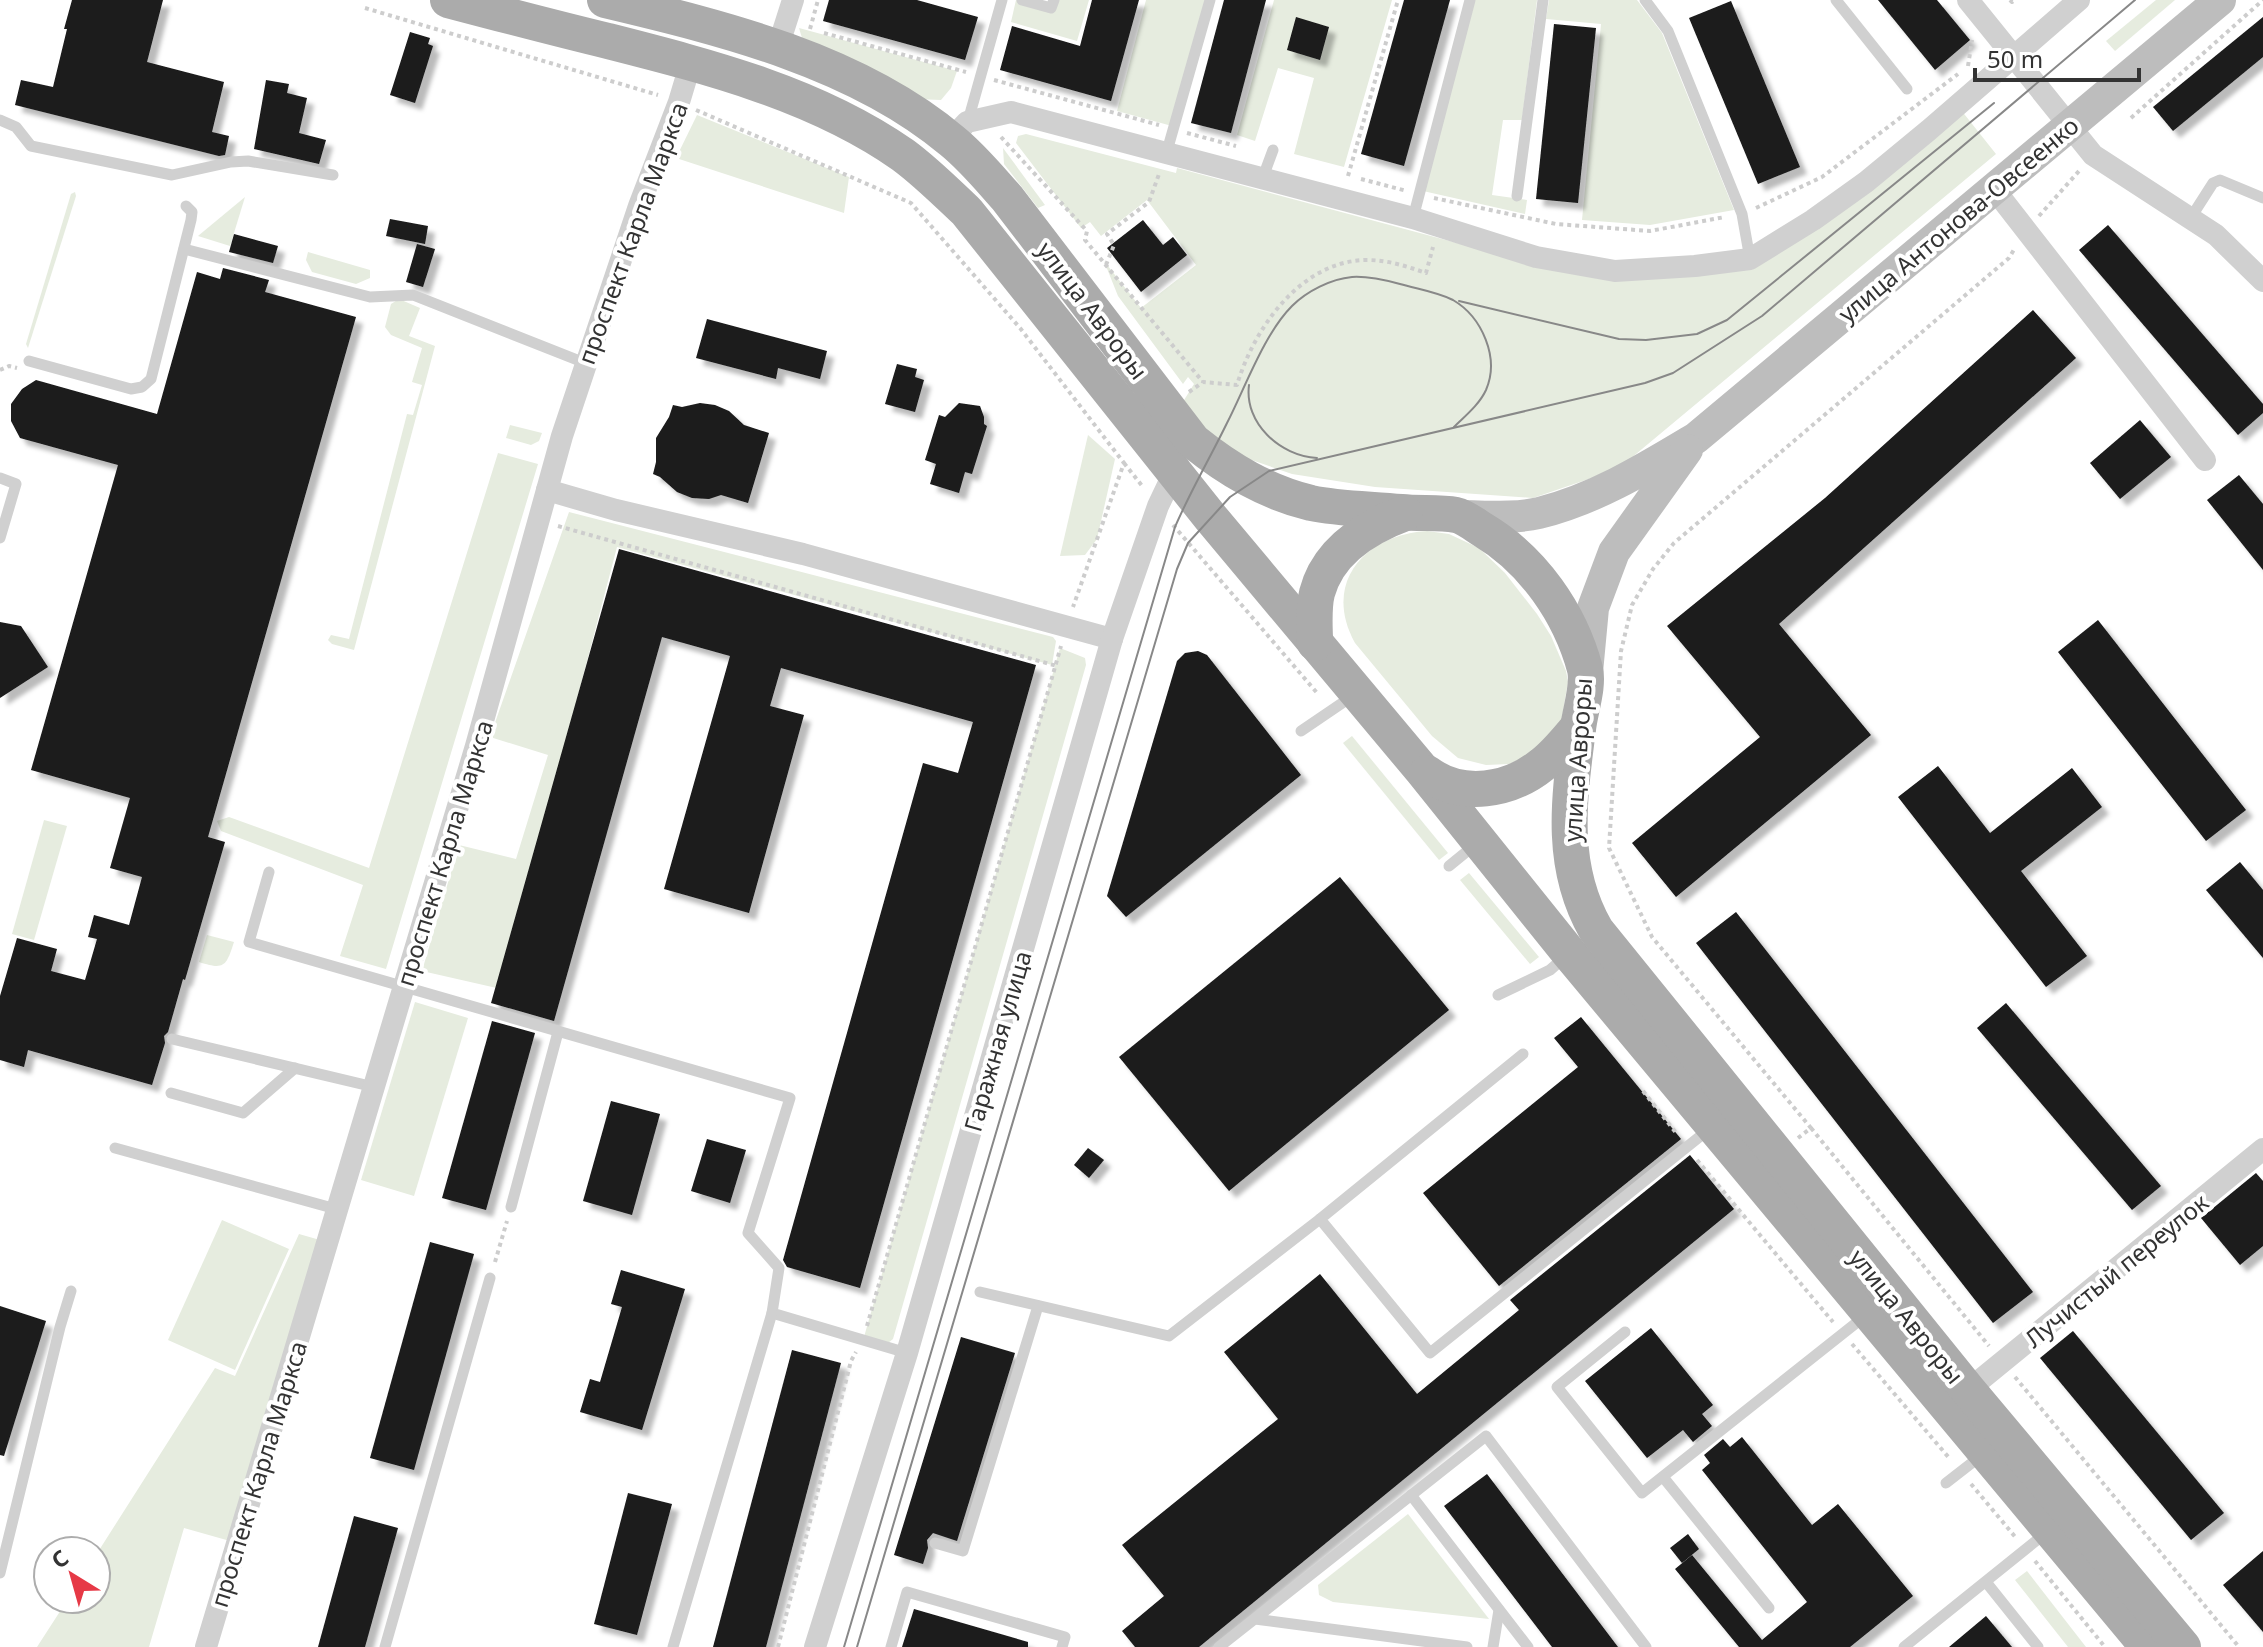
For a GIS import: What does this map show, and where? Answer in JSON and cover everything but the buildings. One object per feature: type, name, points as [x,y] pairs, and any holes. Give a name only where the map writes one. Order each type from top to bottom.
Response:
[{"type":"main road","name":"улица Авроры","points":[[448,0],[755,81],[859,128],[903,155],[967,212],[1184,456],[1311,503],[1459,516],[1492,535],[1532,572],[1566,620],[1578,646],[1586,676],[1578,727],[1569,835],[1571,866],[1585,911],[1622,964],[1752,1176],[1968,1390],[2183,1647]]},
{"type":"main road","name":"улица Авроры","points":[[605,0],[787,36],[848,77],[959,130],[977,164],[1007,198],[1315,643],[1752,1176],[1985,1452],[2038,1540],[2148,1647]]},
{"type":"main road","name":"улица Антонова-Овсеенко","points":[[1459,516],[1533,514],[1562,506],[1618,484],[1696,438],[2220,0]]},
{"type":"main road","name":"улица Антонова-Овсеенко","points":[[1586,676],[1593,608],[1614,552],[1628,528],[1696,438]]},
{"type":"main road","points":[[1315,643],[1316,596],[1322,577],[1334,559],[1361,535],[1383,521],[1405,513]]},
{"type":"main road","points":[[1422,770],[1438,782],[1452,787],[1467,790],[1500,786],[1533,772],[1578,727]]},
{"type":"street","points":[[787,36],[793,0]]},
{"type":"street","points":[[1968,0],[2093,155],[2216,235],[2263,281]]},
{"type":"street","points":[[959,130],[1011,112],[1413,218],[1536,257],[1615,271],[1695,266],[1750,259],[1813,220],[1866,182],[2079,0]]},
{"type":"street","name":"проспект Карла Маркса","points":[[206,1647],[476,746],[585,363],[691,62]]},
{"type":"street","points":[[1994,189],[2205,460]]},
{"type":"street","name":"Гаражная улица","points":[[815,1647],[907,1353],[1112,639],[1158,506],[1184,456]]},
{"type":"street","points":[[547,490],[616,510],[803,554],[1112,639]]},
{"type":"street","name":"Лучистый переулок","points":[[1968,1390],[2263,1149]]},
{"type":"lane","points":[[959,130],[981,76],[1002,0]]},
{"type":"lane","points":[[1022,0],[1051,8],[1054,0]]},
{"type":"lane","points":[[1167,151],[1210,0]]},
{"type":"lane","points":[[1413,218],[1470,0]]},
{"type":"lane","points":[[1517,196],[1543,0]]},
{"type":"lane","points":[[1645,0],[1668,31],[1742,214],[1750,259]]},
{"type":"lane","points":[[1836,0],[1907,89]]},
{"type":"lane","points":[[0,120],[16,127],[31,146],[172,175],[248,161],[333,175]]},
{"type":"lane","points":[[1263,177],[1272,153]]},
{"type":"lane","points":[[2190,219],[2213,183],[2220,180],[2263,198]]},
{"type":"lane","points":[[26,366],[131,389],[142,387],[151,379],[191,220],[192,212],[186,206]]},
{"type":"lane","points":[[184,249],[370,297],[413,295],[585,363]]},
{"type":"lane","points":[[0,478],[16,484],[0,538]]},
{"type":"lane","points":[[1301,731],[1357,693]]},
{"type":"lane","points":[[1449,866],[1480,841]]},
{"type":"lane","points":[[269,872],[249,942],[790,1098],[748,1233],[779,1268],[772,1313],[673,1647]]},
{"type":"lane","points":[[1498,995],[1550,970],[1569,953]]},
{"type":"lane","points":[[511,1207],[558,1032]]},
{"type":"lane","points":[[172,1039],[374,1087]]},
{"type":"lane","points":[[980,1292],[1169,1336],[1320,1219],[1523,1054]]},
{"type":"lane","points":[[171,1093],[243,1113],[295,1068]]},
{"type":"lane","points":[[1320,1219],[1430,1353],[1712,1127]]},
{"type":"lane","points":[[115,1148],[336,1209]]},
{"type":"lane","points":[[385,1647],[490,1278]]},
{"type":"lane","points":[[0,1573],[71,1291]]},
{"type":"lane","points":[[935,1543],[963,1551],[1038,1306]]},
{"type":"lane","points":[[772,1313],[907,1353]]},
{"type":"lane","points":[[1625,1332],[1557,1387],[1642,1493],[1869,1313]]},
{"type":"lane","points":[[1219,1647],[1486,1436],[1646,1647]]},
{"type":"lane","points":[[1946,1483],[1985,1452]]},
{"type":"lane","points":[[1663,1477],[1769,1608]]},
{"type":"lane","points":[[1411,1495],[1528,1647]]},
{"type":"lane","points":[[1904,1647],[2038,1540]]},
{"type":"lane","points":[[1986,1582],[2038,1647]]},
{"type":"lane","points":[[891,1647],[907,1592],[1065,1637],[1062,1647]]},
{"type":"lane","points":[[1493,1647],[1499,1610]]},
{"type":"lane","points":[[1255,1619],[1467,1647]]},
{"type":"path","points":[[787,36],[810,29],[818,0]]},
{"type":"path","points":[[1398,0],[1348,176],[1556,224],[1650,231],[1742,214],[1822,177],[1970,64],[1972,40]]},
{"type":"path","points":[[2131,118],[2263,0]]},
{"type":"path","points":[[365,8],[661,95]]},
{"type":"path","points":[[824,33],[1175,130],[1272,153]]},
{"type":"path","points":[[689,107],[911,203],[1020,328],[1124,463],[1065,627],[1057,666],[864,1339],[851,1361],[778,1647]]},
{"type":"path","points":[[1001,136],[1087,231],[1085,240],[1203,382]]},
{"type":"path","points":[[1106,265],[1114,245],[1107,234],[1149,202],[1167,151]]},
{"type":"path","points":[[2080,170],[2026,232],[2009,258],[1674,543],[1653,569],[1632,605],[1621,651],[1609,848],[1652,937],[2239,1647]]},
{"type":"path","points":[[1186,394],[1203,382],[1237,385],[1244,362],[1260,332],[1303,283],[1332,266],[1363,260],[1388,261],[1426,273],[1435,237]]},
{"type":"path","points":[[0,370],[9,366],[26,366]]},
{"type":"path","points":[[551,524],[1057,666]]},
{"type":"path","points":[[1752,1176],[1811,1128]]},
{"type":"path","points":[[499,1247],[506,1224]]},
{"type":"path","points":[[2038,1540],[2105,1647]]},
{"type":"shaded area","points":[[1016,0],[1052,10],[1055,0],[1089,0],[1077,41],[1011,22]]},
{"type":"shaded area","points":[[1146,0],[1206,0],[1172,126],[1117,111]]},
{"type":"shaded area","points":[[1274,0],[1392,0],[1344,167],[1294,154],[1314,78],[1278,68],[1255,141],[1237,135]]},
{"type":"shaded area","points":[[1475,0],[1537,0],[1522,120],[1503,120],[1492,195],[1527,200],[1525,214],[1423,191]]},
{"type":"shaded area","points":[[1549,0],[1637,0],[1662,33],[1734,210],[1650,225],[1582,220],[1601,24],[1546,19]]},
{"type":"shaded area","points":[[2156,0],[2175,0],[2115,51],[2106,41]]},
{"type":"shaded area","points":[[799,28],[957,71],[951,88],[941,100],[916,99],[802,38]]},
{"type":"shaded area","points":[[1961,110],[1996,154],[1618,469],[1533,498],[1375,487],[1292,474],[1240,456],[1206,431],[1181,405],[1194,384],[1188,377],[1183,384],[1118,296],[1104,261],[1141,308],[1196,265],[1147,200],[1101,236],[1090,222],[1081,228],[1016,143],[1018,136],[1026,134],[1176,173],[1177,168],[1547,267],[1618,280],[1795,241]]},
{"type":"shaded area","points":[[697,115],[849,177],[844,213],[676,158]]},
{"type":"shaded area","points":[[1003,148],[1045,205],[1038,208],[1004,164]]},
{"type":"shaded area","points":[[75,192],[28,348],[26,344],[71,194]]},
{"type":"shaded area","points":[[245,197],[230,246],[198,236]]},
{"type":"shaded area","points":[[308,252],[370,270],[370,278],[356,284],[312,272],[306,260]]},
{"type":"shaded area","points":[[399,299],[420,308],[409,336],[435,346],[354,650],[328,640],[331,635],[349,639],[407,414],[413,415],[422,385],[412,382],[422,348],[391,335],[385,327],[391,304]]},
{"type":"shaded area","points":[[510,425],[542,433],[539,441],[531,445],[506,438]]},
{"type":"shaded area","points":[[1088,435],[1115,459],[1097,539],[1085,555],[1060,556]]},
{"type":"shaded area","points":[[498,453],[538,464],[386,969],[340,956],[363,885],[221,831],[217,821],[229,817],[369,868]]},
{"type":"shaded area","points":[[569,512],[1053,637],[1056,641],[1052,665],[617,547],[501,989],[422,971],[459,845],[516,859],[548,755],[490,737]]},
{"type":"shaded area","points":[[1427,531],[1449,534],[1479,548],[1505,573],[1551,636],[1566,671],[1568,682],[1561,723],[1542,749],[1509,764],[1486,765],[1458,758],[1432,736],[1355,643],[1346,621],[1343,601],[1355,566],[1368,552],[1385,542],[1404,534]]},
{"type":"shaded area","points":[[1060,648],[1085,658],[1086,665],[893,1339],[888,1343],[864,1337]]},
{"type":"shaded area","points":[[1352,736],[1448,853],[1439,860],[1343,743]]},
{"type":"shaded area","points":[[44,820],[67,826],[34,940],[12,934]]},
{"type":"shaded area","points":[[1469,873],[1539,957],[1530,964],[1460,880]]},
{"type":"shaded area","points":[[207,935],[234,942],[229,957],[219,966],[199,962]]},
{"type":"shaded area","points":[[415,1002],[468,1018],[414,1196],[361,1180]]},
{"type":"shaded area","points":[[222,1220],[289,1249],[235,1370],[168,1340]]},
{"type":"shaded area","points":[[299,1234],[320,1240],[230,1541],[184,1528],[149,1647],[37,1647],[58,1615],[112,1615],[112,1535],[109,1535],[215,1368],[235,1376]]},
{"type":"shaded area","points":[[1408,1514],[1489,1619],[1333,1602],[1319,1595],[1318,1585]]},
{"type":"shaded area","points":[[2027,1571],[2086,1647],[2068,1647],[2015,1580]]},
{"type":"tram line","points":[[857,1647],[1177,569],[1188,543],[1230,497],[1269,471],[1645,383],[1673,373],[1762,316],[2135,0]]},
{"type":"tram line","points":[[1459,301],[1619,339],[1646,340],[1697,334],[1727,320],[1994,103]]},
{"type":"tram line","points":[[844,1647],[1175,527],[1256,362],[1273,331],[1292,306],[1328,283],[1352,277],[1370,278],[1440,295],[1453,300],[1472,317],[1486,339],[1491,365],[1486,390],[1472,410],[1454,427]]},
{"type":"tram line","points":[[1249,385],[1252,412],[1267,435],[1290,451],[1317,458]]}]
